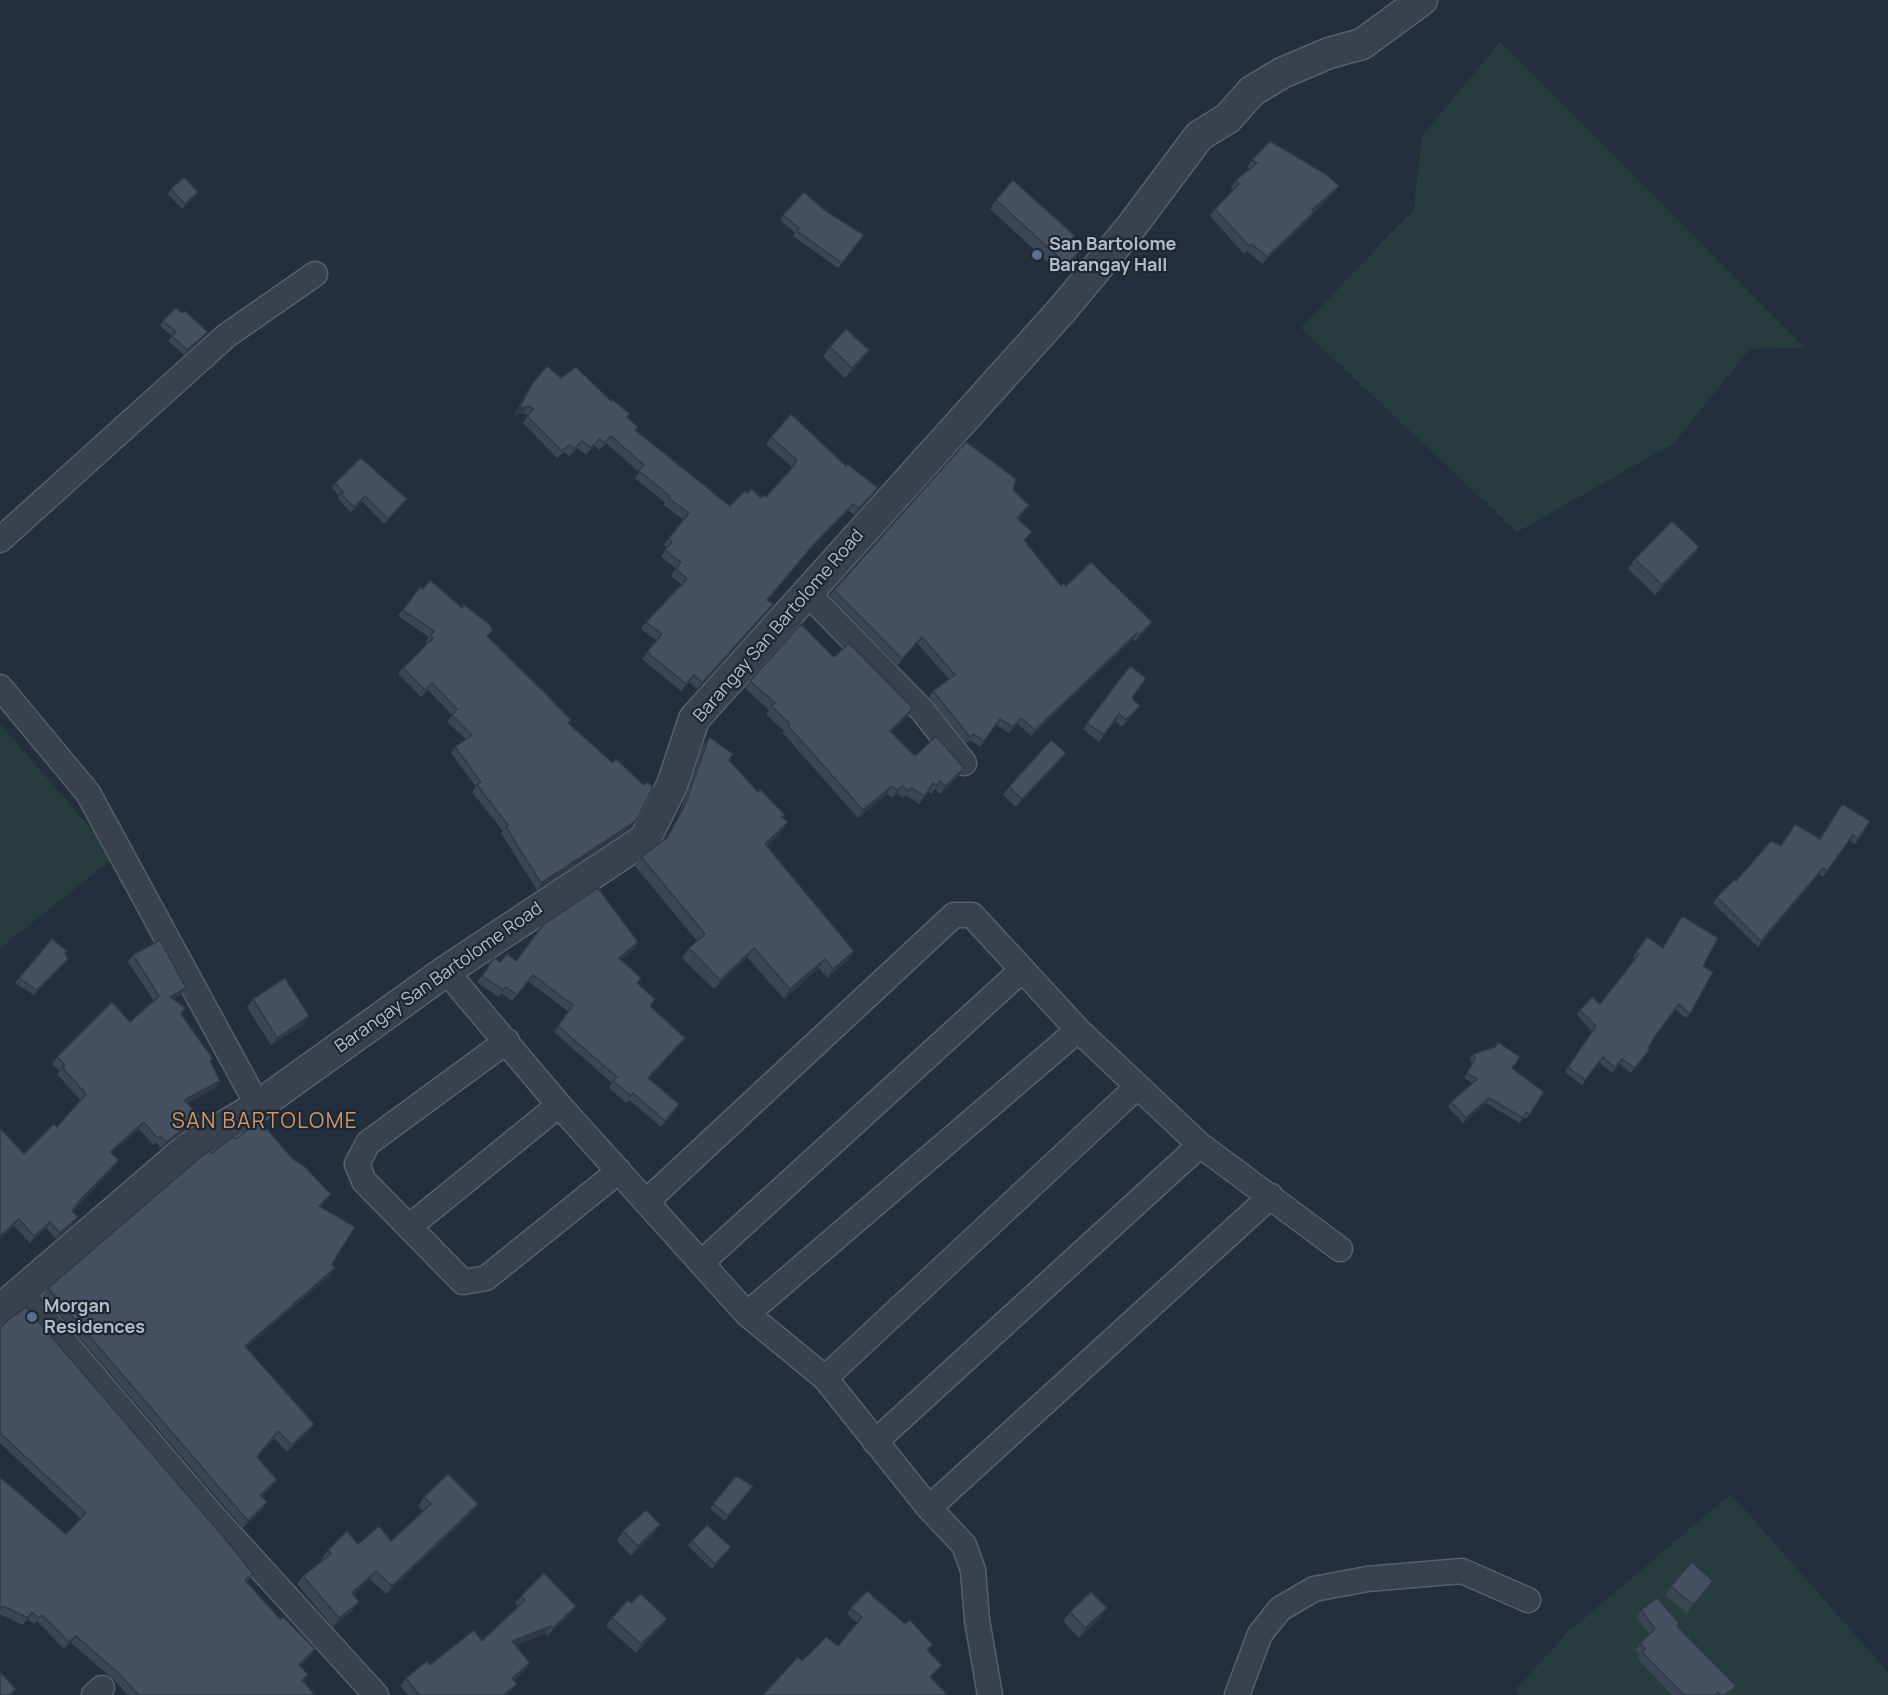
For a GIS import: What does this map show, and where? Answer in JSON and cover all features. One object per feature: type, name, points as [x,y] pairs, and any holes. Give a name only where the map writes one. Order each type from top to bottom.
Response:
[{"type":"street","name":"Barangay San Bartolome Road","points":[[10,1300],[188,1148],[258,1107],[446,971],[645,839],[672,785],[694,719],[1062,310],[1131,227],[1199,136],[1228,118],[1252,92],[1282,73],[1319,57],[1362,44],[1422,0]]},
{"type":"street","points":[[0,540],[218,343],[315,274]]},
{"type":"street","points":[[807,593],[922,710],[964,763]]},
{"type":"street","points":[[0,687],[88,793],[258,1107]]},
{"type":"street","points":[[647,1201],[954,915],[972,915],[1078,1029],[1200,1145],[1340,1249]]},
{"type":"street","points":[[701,1263],[1022,970]]},
{"type":"street","points":[[446,971],[559,1105],[747,1314],[825,1378],[929,1508],[964,1545],[973,1570],[977,1620],[990,1695]]},
{"type":"street","points":[[747,1314],[1078,1029]]},
{"type":"street","points":[[507,1041],[368,1143],[357,1164],[364,1181],[463,1282],[486,1278],[619,1171]]},
{"type":"street","points":[[825,1378],[1137,1087]]},
{"type":"street","points":[[410,1227],[559,1105]]},
{"type":"street","points":[[876,1442],[1200,1145]]},
{"type":"street","points":[[929,1508],[1271,1196]]},
{"type":"street","points":[[10,1300],[213,1516],[376,1695]]},
{"type":"street","points":[[1237,1695],[1260,1634],[1280,1608],[1314,1589],[1367,1579],[1462,1571],[1528,1600]]},
{"type":"green space","points":[[1500,42],[1805,348],[1750,349],[1674,443],[1517,532],[1301,328],[1414,209],[1422,136]]},
{"type":"green space","points":[[0,724],[107,847],[111,860],[0,948]]},
{"type":"green space","points":[[1731,1494],[1888,1672],[1888,1695],[1519,1695],[1515,1690],[1568,1632]]},
{"type":"building","points":[[1270,141],[1327,175],[1339,186],[1312,210],[1314,212],[1267,257],[1252,244],[1249,246],[1215,209],[1239,184],[1236,180],[1257,163],[1252,160]]},
{"type":"building","points":[[184,177],[198,192],[185,204],[171,189]]},
{"type":"building","points":[[1013,180],[1075,236],[1069,242],[1079,252],[1067,265],[996,200]]},
{"type":"building","points":[[804,192],[824,210],[864,235],[842,263],[797,231],[799,228],[783,215]]},
{"type":"building","points":[[176,307],[182,313],[185,311],[208,332],[187,350],[172,336],[176,332],[163,321]]},
{"type":"building","points":[[846,329],[869,350],[852,368],[830,347]]},
{"type":"building","points":[[547,366],[561,378],[576,367],[611,401],[613,400],[630,414],[627,417],[638,427],[635,430],[730,506],[745,491],[747,493],[752,489],[761,498],[764,495],[766,497],[797,460],[771,437],[791,414],[846,466],[847,464],[878,488],[859,508],[853,504],[814,544],[767,600],[773,604],[702,683],[694,675],[686,684],[647,652],[662,634],[646,622],[687,579],[676,569],[681,562],[665,550],[672,542],[669,538],[689,513],[668,498],[670,496],[639,471],[644,465],[611,436],[604,443],[599,439],[591,448],[582,441],[574,449],[569,445],[562,451],[527,416],[534,409],[528,406],[519,409],[532,384]]},
{"type":"building","points":[[966,442],[1016,479],[1013,490],[1029,505],[1017,518],[1032,532],[1024,540],[1061,586],[1064,583],[1066,586],[1091,562],[1152,622],[1139,635],[1137,633],[1035,730],[1021,718],[1013,727],[1000,719],[984,741],[974,734],[970,737],[933,691],[955,675],[922,637],[902,659],[834,590]]},
{"type":"building","points":[[361,458],[407,499],[388,519],[365,496],[354,507],[341,494],[343,492],[335,483]]},
{"type":"building","points":[[1672,521],[1699,547],[1662,585],[1635,559]]},
{"type":"building","points":[[430,580],[462,608],[464,605],[489,624],[493,630],[487,636],[571,720],[568,723],[613,763],[616,759],[644,785],[647,782],[653,787],[636,821],[541,883],[506,827],[508,825],[477,785],[481,782],[455,747],[472,735],[452,715],[457,709],[432,683],[425,690],[403,668],[433,638],[430,636],[434,631],[403,610],[420,587],[423,589]]},
{"type":"building","points":[[801,624],[834,657],[849,643],[913,708],[890,731],[915,756],[936,736],[964,768],[945,786],[940,781],[937,786],[933,783],[925,796],[911,788],[908,791],[903,786],[897,790],[892,786],[863,810],[788,726],[790,724],[771,706],[775,703],[750,681]]},
{"type":"building","points":[[1130,666],[1146,678],[1132,698],[1140,706],[1126,720],[1119,714],[1104,735],[1087,723]]},
{"type":"building","points":[[709,737],[733,754],[729,760],[758,792],[760,789],[785,815],[782,817],[788,822],[765,844],[854,951],[833,969],[825,959],[790,989],[754,948],[720,980],[689,948],[705,934],[641,857],[667,838],[684,807]]},
{"type":"building","points":[[1051,740],[1066,753],[1022,799],[1009,787]]},
{"type":"building","points":[[1842,804],[1870,821],[1858,839],[1853,835],[1827,871],[1823,868],[1761,941],[1717,897],[1734,880],[1736,881],[1771,841],[1781,846],[1795,824],[1820,839]]},
{"type":"building","points":[[598,888],[638,942],[619,958],[641,978],[637,983],[655,999],[650,1006],[685,1038],[648,1078],[679,1104],[665,1121],[633,1093],[631,1096],[613,1081],[617,1077],[558,1026],[573,1005],[533,975],[517,995],[506,987],[503,990],[482,976],[494,958],[500,962],[507,954],[516,961],[543,925]]},
{"type":"building","points":[[1682,916],[1718,938],[1703,966],[1713,972],[1690,1014],[1679,1004],[1635,1068],[1622,1059],[1615,1068],[1603,1057],[1585,1080],[1568,1067],[1596,1026],[1580,1010],[1592,997],[1600,1004],[1639,954],[1636,952],[1647,937],[1663,948]]},
{"type":"building","points":[[52,939],[67,951],[65,954],[68,959],[37,990],[19,978]]},
{"type":"building","points":[[160,940],[186,988],[170,997],[185,1008],[181,1014],[213,1059],[210,1061],[220,1081],[184,1100],[200,1116],[166,1142],[160,1136],[157,1138],[144,1122],[110,1152],[119,1160],[81,1199],[72,1211],[78,1217],[60,1233],[50,1222],[34,1236],[19,1219],[0,1236],[0,1128],[24,1154],[54,1124],[57,1127],[86,1094],[62,1067],[65,1065],[57,1057],[112,1002],[130,1022],[159,996],[133,955]]},
{"type":"building","points":[[285,978],[309,1016],[277,1038],[253,999]]},
{"type":"building","points":[[1498,1042],[1520,1057],[1512,1068],[1544,1092],[1529,1115],[1526,1112],[1523,1118],[1489,1098],[1466,1118],[1451,1102],[1477,1079],[1467,1073],[1475,1059],[1473,1054],[1495,1047]]},
{"type":"building","points":[[260,1121],[293,1159],[303,1165],[331,1194],[319,1206],[355,1227],[332,1264],[335,1268],[245,1346],[314,1424],[292,1445],[278,1431],[257,1457],[277,1480],[260,1495],[267,1502],[248,1521],[48,1288],[203,1155],[210,1151],[212,1153],[233,1137],[236,1139]]},
{"type":"building","points":[[26,1307],[228,1542],[253,1574],[245,1580],[280,1619],[283,1617],[315,1649],[299,1664],[308,1675],[302,1680],[315,1695],[139,1695],[76,1636],[69,1642],[42,1615],[39,1618],[32,1612],[28,1618],[3,1606],[0,1610],[0,1477],[66,1534],[86,1513],[0,1433],[0,1328]]},
{"type":"building","points":[[448,1474],[478,1504],[392,1586],[376,1571],[352,1593],[359,1602],[339,1618],[303,1576],[331,1554],[328,1550],[347,1531],[358,1544],[379,1526],[391,1541],[431,1504],[424,1497]]},
{"type":"building","points":[[736,1476],[753,1486],[728,1516],[713,1504]]},
{"type":"building","points":[[646,1510],[660,1525],[638,1546],[623,1531]]},
{"type":"building","points":[[707,1525],[731,1547],[715,1564],[692,1541]]},
{"type":"building","points":[[1692,1562],[1713,1581],[1693,1605],[1671,1586]]},
{"type":"building","points":[[544,1573],[576,1606],[553,1628],[551,1626],[512,1641],[530,1663],[512,1678],[517,1684],[503,1695],[419,1695],[406,1678],[427,1661],[430,1665],[474,1630],[482,1641],[525,1600],[521,1596]]},
{"type":"building","points":[[867,1591],[905,1624],[910,1620],[933,1645],[927,1650],[942,1665],[930,1677],[946,1693],[944,1695],[763,1695],[798,1657],[802,1661],[826,1637],[838,1646],[862,1617],[851,1608]]},
{"type":"building","points":[[1091,1592],[1107,1608],[1085,1628],[1070,1612]]},
{"type":"building","points":[[641,1594],[667,1619],[641,1644],[612,1618],[628,1600],[631,1603]]},
{"type":"building","points":[[1657,1598],[1679,1623],[1677,1626],[1736,1686],[1725,1695],[1720,1695],[1718,1692],[1714,1695],[1684,1695],[1642,1652],[1645,1649],[1640,1643],[1655,1629],[1641,1610]]},
{"type":"building","points":[[0,1672],[16,1689],[10,1695],[0,1695]]},
{"type":"place","name":"San Bartolome Barangay Hall","points":[[1037,255]]},
{"type":"place","name":"Morgan Residences","points":[[32,1317]]},
{"type":"district","name":"SAN BARTOLOME","points":[[265,1122]]}]
